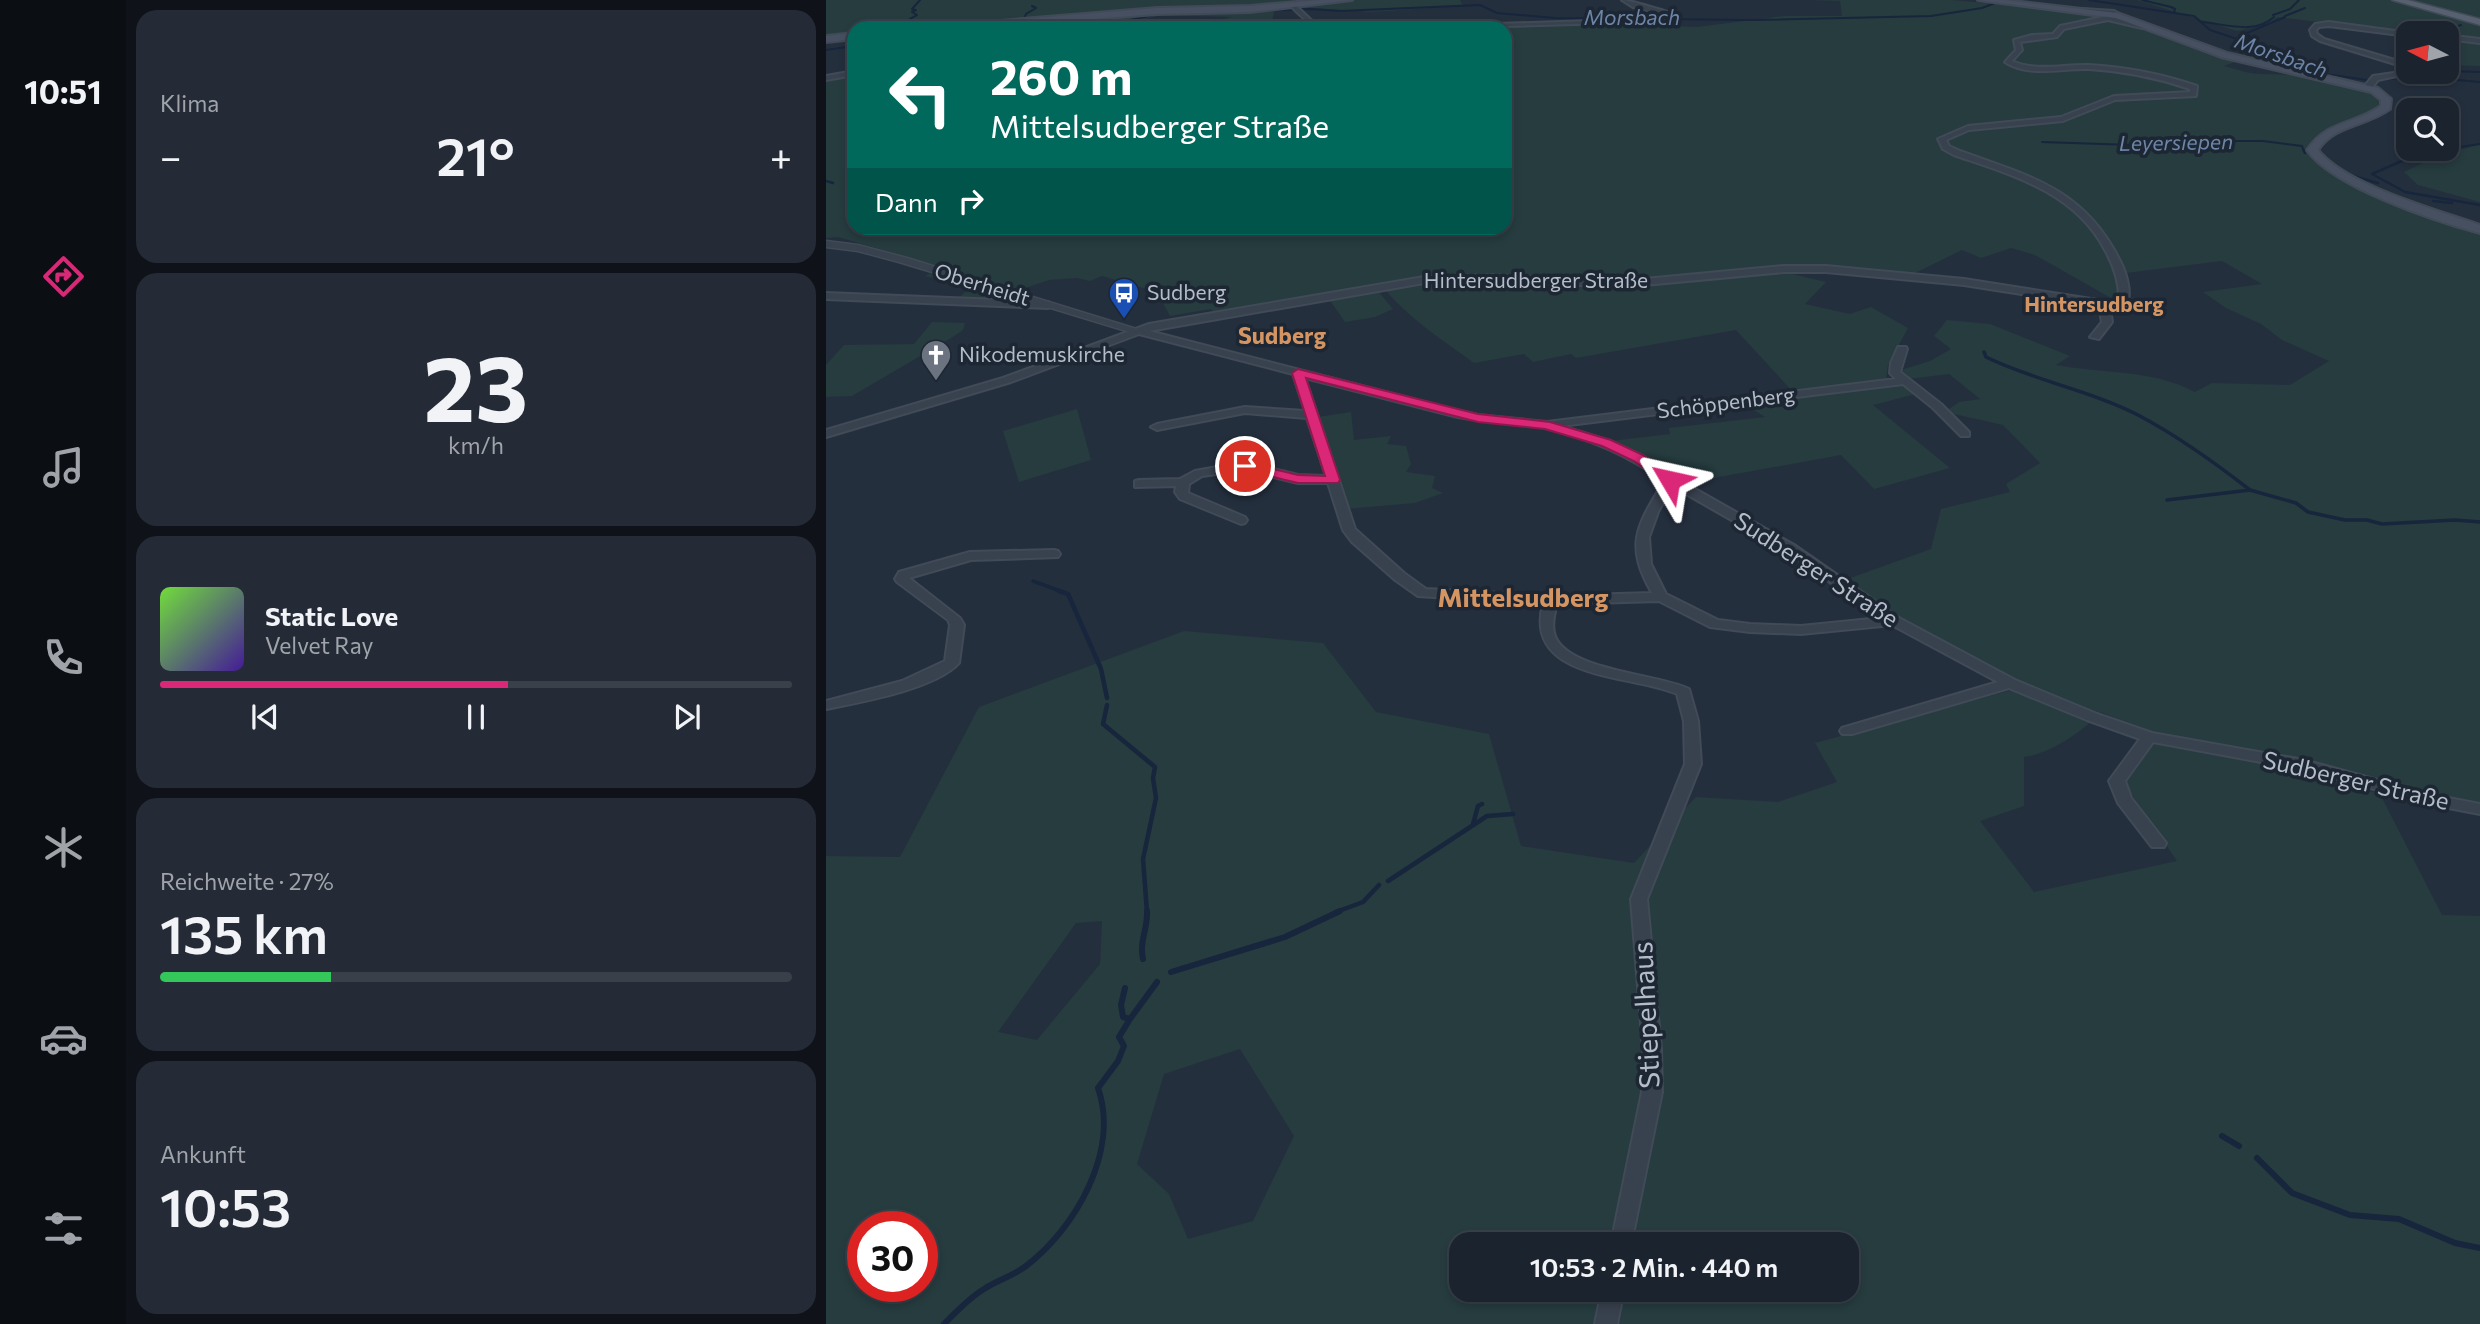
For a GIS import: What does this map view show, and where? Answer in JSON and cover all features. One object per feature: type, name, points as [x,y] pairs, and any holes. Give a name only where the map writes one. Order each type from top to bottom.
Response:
[{"type":"main road","points":[[1033,21],[1164,10],[1294,8],[1348,0]]},
{"type":"main road","points":[[1982,0],[2117,16],[2237,59],[2370,83],[2384,97],[2386,107],[2372,116],[2335,128],[2314,145],[2314,156],[2353,181],[2480,229]]},
{"type":"main road","points":[[2397,0],[2480,22]]},
{"type":"main road","points":[[826,39],[847,37]]},
{"type":"street","points":[[1512,25],[1678,19],[1635,6],[1625,0]]},
{"type":"street","points":[[1294,8],[1309,21]]},
{"type":"street","points":[[2095,337],[2107,322],[2105,304],[2118,306],[2124,303],[2125,299],[2122,277],[2112,253],[2092,219],[2050,188],[1957,153],[1946,147],[1942,139],[1945,135],[1968,128],[2055,121],[2113,98],[2193,94],[2194,88],[2135,72],[2034,67],[2008,62],[2019,50],[2016,41],[2055,36],[2062,27],[2101,19],[2117,20],[2174,35]]},
{"type":"street","points":[[2396,33],[2323,24],[2315,26],[2313,30],[2314,35],[2322,40],[2396,62]]},
{"type":"street","points":[[2459,39],[2480,41]]},
{"type":"street","points":[[826,78],[847,74]]},
{"type":"street","points":[[2370,83],[2396,76]]},
{"type":"street","name":"Oberheidt","points":[[826,244],[858,248],[903,260],[1137,331]]},
{"type":"street","name":"Hintersudberger Straße","points":[[826,434],[1007,380],[1137,331],[1387,285],[1466,278],[1623,284],[1784,269],[1826,269],[1953,281],[2105,304]]},
{"type":"street","points":[[826,296],[1048,305]]},
{"type":"street","name":"Sudberger Straße","points":[[1137,331],[1478,418],[1546,425],[1606,443],[1639,458],[1670,480],[1790,548],[1894,621],[2010,683],[2092,718],[2149,737],[2304,765],[2433,800],[2480,809]]},
{"type":"street","points":[[1902,348],[1895,373],[1937,406],[1965,433]]},
{"type":"street","points":[[1298,373],[1342,510],[1356,540],[1423,593],[1551,600],[1661,597],[1716,624],[1801,630],[1894,621]]},
{"type":"street","name":"Schöppenberg","points":[[1546,425],[1906,381]]},
{"type":"street","points":[[1157,427],[1245,410],[1312,415]]},
{"type":"street","points":[[1139,485],[1183,482],[1199,473],[1245,466],[1298,479],[1333,480]]},
{"type":"street","points":[[1661,597],[1645,572],[1642,534],[1670,480]]},
{"type":"street","points":[[1183,482],[1181,492],[1184,496],[1241,520]]},
{"type":"street","points":[[826,705],[886,692],[938,672],[952,663],[957,625],[953,618],[902,579],[904,575],[970,555],[1054,554]]},
{"type":"street","name":"Stiepelhaus","points":[[1551,600],[1546,631],[1552,643],[1567,657],[1605,671],[1684,692],[1691,721],[1693,764],[1639,899],[1652,1049],[1652,1092],[1623,1232]]},
{"type":"street","points":[[1847,731],[2010,683]]},
{"type":"street","points":[[2149,737],[2118,781],[2124,799],[2158,843]]},
{"type":"street","points":[[1606,1324],[1610,1302]]},
{"type":"green space","points":[[826,0],[1460,0],[1463,6],[1370,12],[1314,8],[1275,9],[1272,21],[1216,21],[1232,17],[1161,15],[1136,21],[847,21],[847,37],[826,39]]},
{"type":"green space","points":[[1809,0],[1952,0],[2062,10],[2128,22],[2240,60],[2224,66],[2242,71],[2341,81],[2383,100],[2381,108],[2317,138],[2309,153],[2319,163],[2360,184],[2480,229],[2480,803],[2429,794],[2319,763],[2317,776],[2380,794],[2442,915],[2480,916],[2480,1324],[826,1324],[826,856],[900,857],[979,707],[1184,631],[1323,643],[1376,712],[1489,734],[1521,846],[1634,863],[1696,797],[1778,802],[1837,782],[1815,743],[2027,686],[1880,606],[1842,581],[1931,549],[1941,509],[2010,492],[2006,484],[2040,463],[2003,425],[1945,412],[1959,402],[1980,399],[1949,374],[1908,379],[1901,370],[1930,361],[1951,349],[1934,336],[1947,320],[1990,324],[2070,356],[2056,365],[2161,379],[2195,392],[2212,383],[2290,385],[2329,361],[2282,340],[2261,324],[2226,308],[2203,292],[2262,284],[2222,261],[2118,274],[2118,302],[2035,255],[2011,248],[1981,258],[1962,250],[1913,274],[1780,271],[1826,282],[1805,304],[1850,314],[1871,307],[1908,328],[1888,365],[1886,379],[1793,392],[1736,330],[1576,358],[1571,354],[1533,362],[1524,354],[1474,363],[1414,318],[1383,287],[1214,313],[1211,309],[1170,316],[1157,292],[1102,276],[1090,281],[1077,278],[1049,280],[1019,290],[838,237],[826,238],[826,81],[847,77],[847,235],[1512,235],[1512,27],[1597,23],[1697,27],[1784,16],[1842,16],[1840,1]],"holes":[[[2100,712],[2159,735],[2125,785],[2177,861],[2034,892],[1980,821],[2024,806],[2024,757],[2045,751],[2076,734]],[[1102,921],[1100,964],[1037,1040],[998,1032],[1076,923]],[[1240,1049],[1294,1136],[1253,1221],[1188,1239],[1169,1194],[1137,1164],[1164,1074]]]},
{"type":"green space","points":[[2137,0],[2480,0],[2480,66],[2459,65],[2459,21],[2396,21],[2396,32],[2277,17],[2268,24],[2237,31]]},
{"type":"green space","points":[[2480,144],[2480,202],[2418,185],[2404,172],[2427,161],[2459,161],[2459,150]]},
{"type":"green space","points":[[931,273],[1025,302],[957,299],[970,288],[925,276]]},
{"type":"green space","points":[[1378,291],[1393,309],[1375,317],[1345,322],[1329,299]]},
{"type":"green space","points":[[932,322],[965,323],[963,330],[951,338],[852,396],[826,397],[826,365],[844,345],[914,344]]},
{"type":"green space","points":[[1902,383],[1916,394],[1873,405],[1950,468],[1874,489],[1841,455],[1686,483],[1641,454],[1611,441],[1670,434],[1669,428],[1765,417],[1742,403]]},
{"type":"green space","points":[[1077,409],[1091,460],[1019,482],[1003,431]]},
{"type":"green space","points":[[1351,412],[1354,440],[1391,436],[1387,444],[1406,446],[1411,464],[1406,472],[1435,476],[1432,488],[1443,493],[1415,503],[1346,509],[1318,417]]},
{"type":"waterway","points":[[906,21],[917,15],[912,12],[916,10],[912,9],[920,0]]},
{"type":"waterway","name":"Morsbach","points":[[1223,12],[1310,9],[1340,11],[1480,5],[1497,13],[1555,18],[1753,20],[1931,16],[1982,8],[2003,0]]},
{"type":"waterway","name":"Morsbach","points":[[2089,0],[2174,13]]},
{"type":"waterway","points":[[2142,0],[2171,7],[2175,9],[2174,13]]},
{"type":"waterway","points":[[2273,15],[2290,9],[2299,0]]},
{"type":"waterway","points":[[1028,20],[1024,19],[1026,14],[1036,8],[1032,6]]},
{"type":"waterway","points":[[2285,16],[2305,8]]},
{"type":"waterway","name":"Morsbach","points":[[2174,13],[2194,16],[2210,30],[2242,41]]},
{"type":"waterway","name":"Morsbach","points":[[1126,21],[1158,14]]},
{"type":"waterway","points":[[2202,22],[2249,27],[2258,26],[2274,17]]},
{"type":"waterway","points":[[2242,41],[2250,37],[2247,33],[2285,17]]},
{"type":"waterway","name":"Morsbach","points":[[2242,41],[2326,74],[2374,81],[2414,76],[2480,82]]},
{"type":"waterway","name":"Morsbach","points":[[826,50],[847,47]]},
{"type":"waterway","points":[[2459,71],[2480,72]]},
{"type":"waterway","name":"Leyersiepen","points":[[2042,142],[2163,146],[2212,141],[2263,141],[2302,146],[2304,151]]},
{"type":"waterway","name":"Morsbach","points":[[2459,147],[2480,144]]},
{"type":"waterway","name":"Morsbach","points":[[2402,161],[2372,174],[2405,192],[2480,205]]},
{"type":"waterway","name":"Leyersiepen","points":[[2350,175],[2378,183]]},
{"type":"waterway","points":[[826,181],[833,183]]},
{"type":"waterway","name":"Morsbach","points":[[2433,201],[2452,203]]},
{"type":"waterway","points":[[1984,352],[1986,357],[2024,373],[2138,415],[2196,450],[2250,490]]},
{"type":"waterway","points":[[2167,500],[2250,490]]},
{"type":"waterway","points":[[2250,490],[2296,503],[2308,512],[2345,520],[2367,520],[2382,524],[2455,520],[2480,522]]},
{"type":"waterway","points":[[1033,581],[1063,592]]},
{"type":"waterway","points":[[1059,591],[1068,594],[1101,669],[1107,698]]},
{"type":"waterway","points":[[1107,705],[1103,724],[1155,767],[1153,778],[1156,798],[1143,859],[1147,911]]},
{"type":"waterway","points":[[1473,824],[1478,806],[1482,804]]},
{"type":"waterway","points":[[1388,881],[1487,816],[1513,814]]},
{"type":"waterway","points":[[1336,912],[1363,902],[1379,885]]},
{"type":"waterway","points":[[1143,959],[1147,911]]},
{"type":"waterway","points":[[1171,972],[1285,937],[1340,911]]},
{"type":"waterway","points":[[1130,1019],[1157,982]]},
{"type":"waterway","points":[[1125,988],[1121,1005],[1123,1017],[1130,1019]]},
{"type":"waterway","points":[[944,1324],[979,1293],[1026,1266],[1061,1231],[1076,1210],[1089,1187],[1103,1137],[1103,1112],[1098,1088],[1118,1061],[1124,1046],[1119,1037],[1130,1019]]},
{"type":"waterway","points":[[2222,1136],[2239,1146]]},
{"type":"waterway","points":[[2257,1158],[2292,1193],[2350,1215],[2399,1219],[2455,1243],[2480,1248]]},
{"type":"place","name":"Sudberg","points":[[1124,320]]},
{"type":"place","name":"Nikodemuskirche","points":[[936,382]]},
{"type":"district","name":"Hintersudberg","points":[[2094,305]]},
{"type":"district","name":"Sudberg","points":[[1282,336]]},
{"type":"district","name":"Mittelsudberg","points":[[1523,598]]},
{"type":"route","points":[[1245,466],[1298,479],[1333,480],[1298,373],[1454,413],[1546,425],[1606,443],[1639,458],[1670,480]]}]
